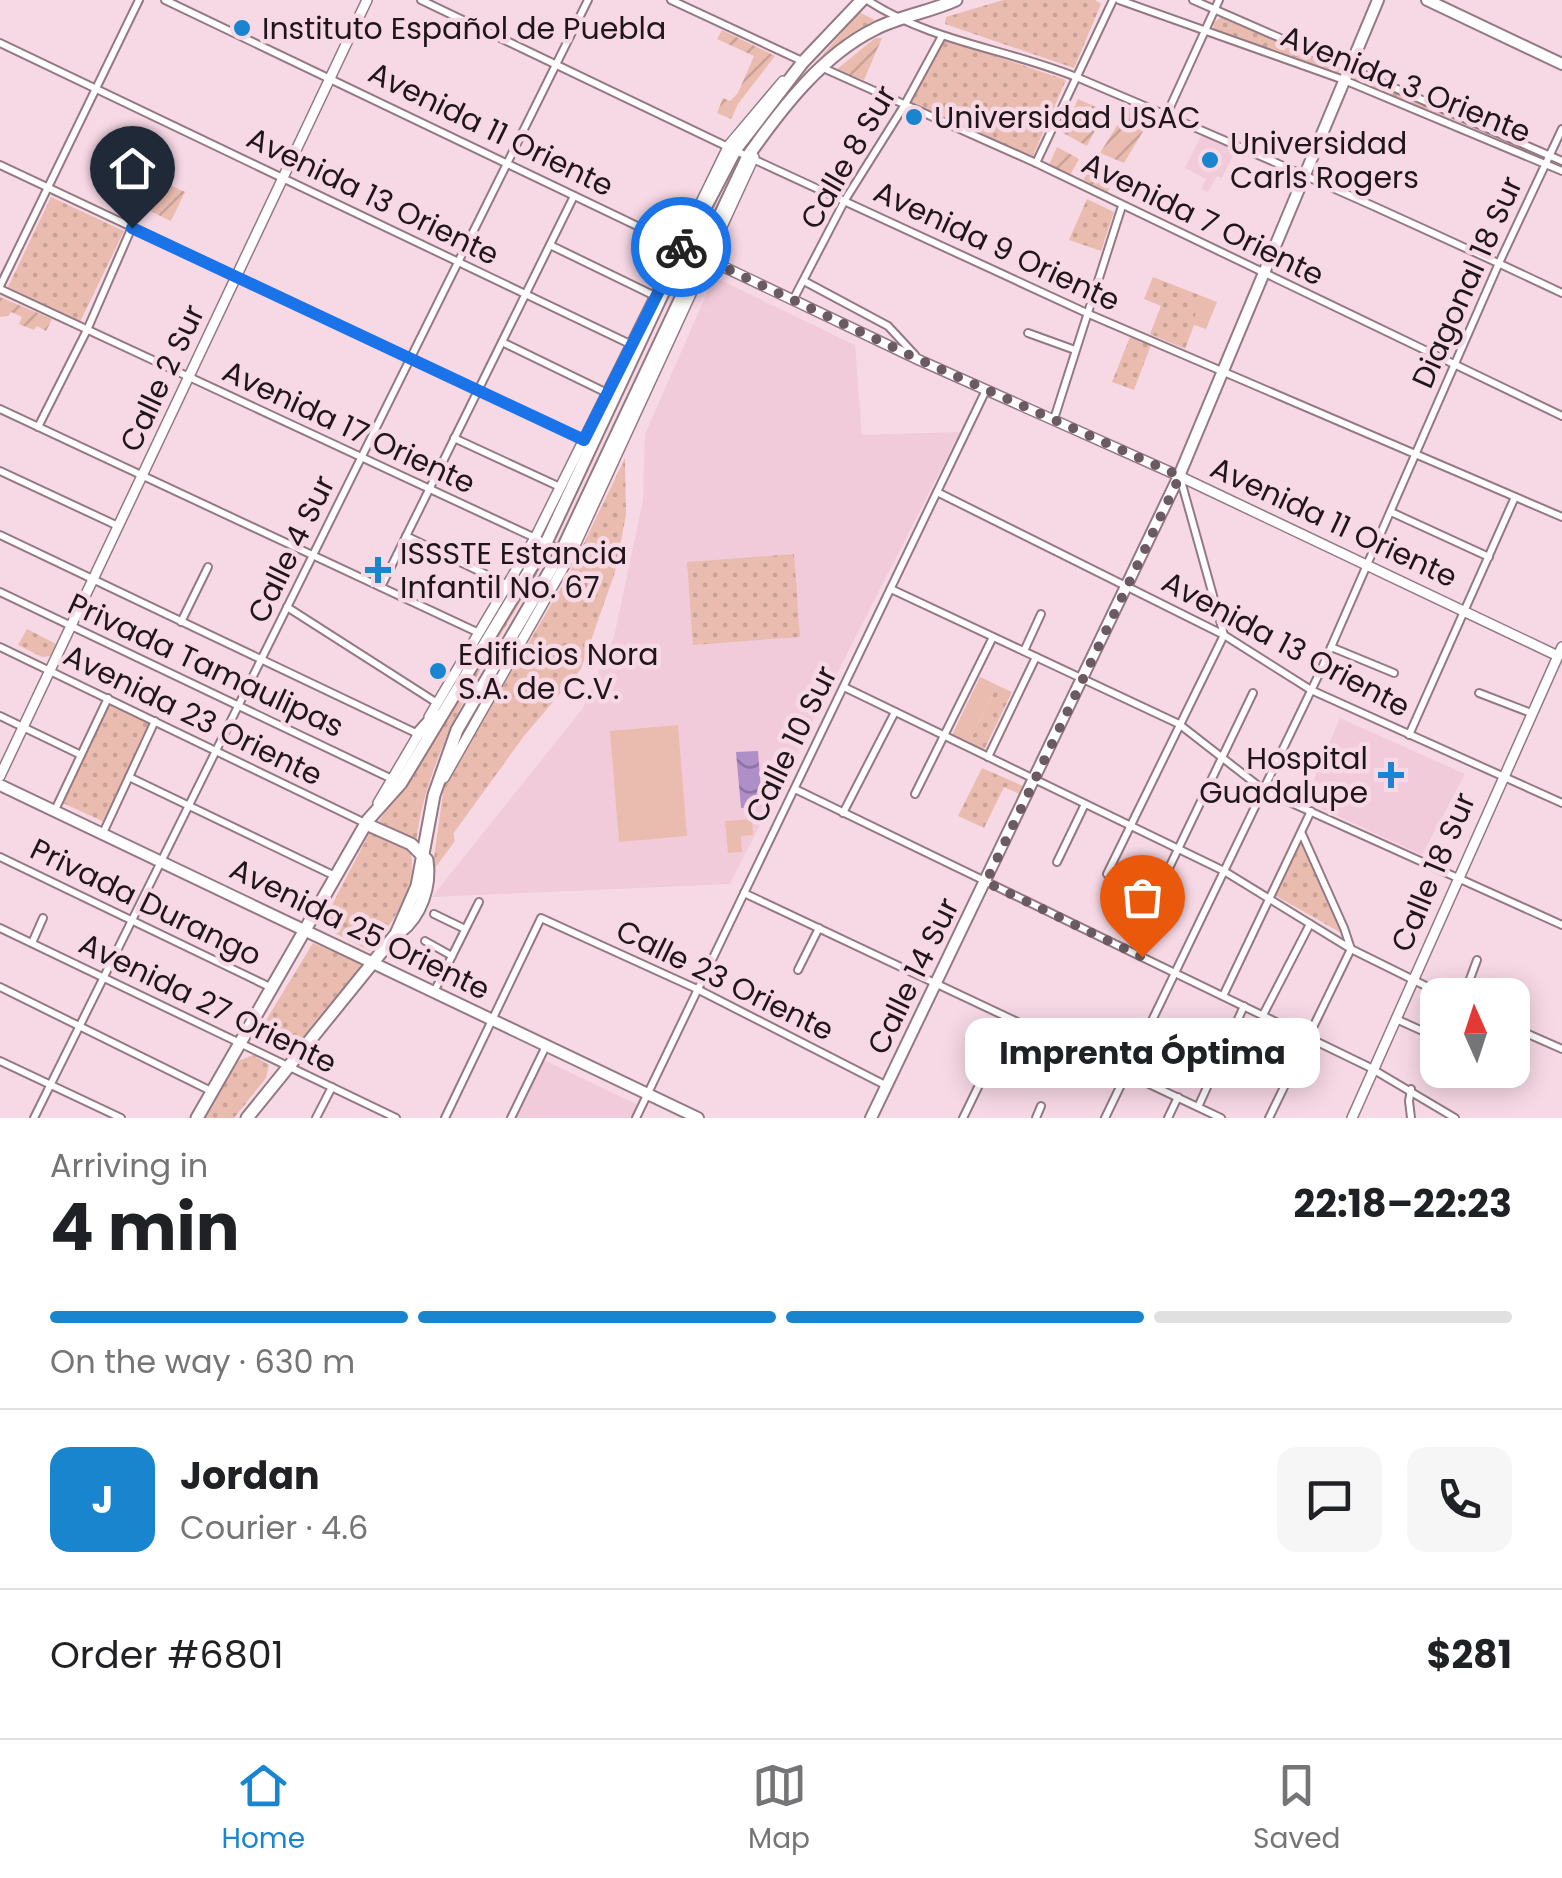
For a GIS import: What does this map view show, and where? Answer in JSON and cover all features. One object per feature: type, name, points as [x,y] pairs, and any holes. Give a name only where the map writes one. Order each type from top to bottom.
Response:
[{"type":"main road","points":[[197,1118],[367,822],[402,783],[586,460],[682,247],[803,62],[865,0]]},
{"type":"main road","points":[[422,855],[434,795],[462,718],[567,552],[704,258],[741,152],[823,68],[869,32],[956,0]]},
{"type":"main road","name":"Calle 14 Sur","points":[[871,1118],[1180,476],[1378,0]]},
{"type":"main road","points":[[1427,0],[1562,64]]},
{"type":"main road","points":[[584,440],[586,460]]},
{"type":"main road","points":[[418,734],[452,697]]},
{"type":"main road","name":"Avenida 25 Oriente","points":[[0,785],[698,1118]]},
{"type":"main road","points":[[247,1118],[419,910],[427,860],[400,837],[367,822]]},
{"type":"street","points":[[0,288],[139,0]]},
{"type":"street","name":"Avenida 11 Oriente","points":[[165,0],[920,360],[1180,476],[1465,612],[1560,651]]},
{"type":"street","name":"Calle 2 Sur","points":[[0,776],[367,0]]},
{"type":"street","name":"Avenida 9 Oriente","points":[[421,0],[1086,312],[1562,516]]},
{"type":"street","name":"Calle 4 Sur","points":[[34,1118],[588,0]]},
{"type":"street","points":[[672,0],[803,62]]},
{"type":"street","points":[[865,0],[899,20],[942,36],[1076,77],[1306,174],[1562,292]]},
{"type":"street","points":[[1036,163],[1116,0]]},
{"type":"street","name":"Avenida 3 Oriente","points":[[1116,0],[1344,80],[1562,171]]},
{"type":"street","name":"Avenida 3 Oriente","points":[[1193,0],[1562,161]]},
{"type":"street","points":[[1166,116],[1219,0]]},
{"type":"street","name":"Calle 8 Sur","points":[[793,300],[845,200],[942,36]]},
{"type":"street","name":"Avenida 13 Oriente","points":[[0,43],[631,344]]},
{"type":"street","name":"Avenida 7 Oriente","points":[[823,68],[1036,163],[1562,416]]},
{"type":"street","name":"Diagonal 18 Sur","points":[[1105,1118],[1331,648],[1499,263],[1562,129]]},
{"type":"street","points":[[0,165],[584,440]]},
{"type":"street","points":[[380,587],[574,196]]},
{"type":"street","points":[[1054,419],[1122,206]]},
{"type":"street","points":[[38,426],[87,330],[132,228]]},
{"type":"street","points":[[550,245],[655,296]]},
{"type":"street","points":[[367,822],[508,585],[540,540],[560,487],[682,247]]},
{"type":"street","points":[[804,281],[888,326],[920,360]]},
{"type":"street","name":"Avenida 17 Oriente","points":[[0,288],[567,552]]},
{"type":"street","points":[[1028,334],[1074,350]]},
{"type":"street","points":[[502,342],[607,393]]},
{"type":"street","name":"Calle 10 Sur","points":[[636,1118],[986,390]]},
{"type":"street","points":[[0,408],[480,634]]},
{"type":"street","points":[[454,438],[560,487]]},
{"type":"street","points":[[0,470],[119,527]]},
{"type":"street","points":[[1107,874],[1224,634],[1180,476]]},
{"type":"street","name":"Avenida 13 Oriente","points":[[937,492],[1224,634],[1311,690],[1562,804]]},
{"type":"street","points":[[1409,735],[1515,497]]},
{"type":"street","points":[[1391,512],[1489,557]]},
{"type":"street","points":[[0,535],[418,734]]},
{"type":"street","points":[[406,536],[508,585]]},
{"type":"street","points":[[181,622],[208,568]]},
{"type":"street","points":[[891,589],[1178,724],[1265,790],[1562,925]]},
{"type":"street","name":"Privada Tamaulipas","points":[[0,592],[392,779]]},
{"type":"street","points":[[288,607],[437,704]]},
{"type":"street","points":[[1024,651],[1040,614]]},
{"type":"street","points":[[915,794],[993,637]]},
{"type":"street","name":"Avenida 23 Oriente","points":[[0,646],[367,822]]},
{"type":"street","points":[[1331,648],[1394,674]]},
{"type":"street","name":"Calle 18 Sur","points":[[1352,1118],[1560,651]]},
{"type":"street","points":[[988,757],[1036,657]]},
{"type":"street","points":[[1548,676],[1562,682]]},
{"type":"street","points":[[844,687],[1224,871],[1351,949],[1420,984]]},
{"type":"street","points":[[1156,895],[1253,693]]},
{"type":"street","points":[[1479,693],[1531,713]]},
{"type":"street","points":[[55,811],[108,698]]},
{"type":"street","points":[[843,813],[895,712]]},
{"type":"street","points":[[0,716],[82,754]]},
{"type":"street","points":[[102,834],[155,721]]},
{"type":"street","points":[[129,777],[336,876]]},
{"type":"street","points":[[795,789],[1374,1069],[1455,1118]]},
{"type":"street","points":[[1057,862],[1084,804]]},
{"type":"street","points":[[1222,996],[1311,811]]},
{"type":"street","points":[[1269,1118],[1351,949],[1302,834]]},
{"type":"street","name":"Privada Durango","points":[[0,857],[272,988]]},
{"type":"street","points":[[744,893],[1220,1118]]},
{"type":"street","points":[[434,992],[480,902]]},
{"type":"street","points":[[434,914],[465,929]]},
{"type":"street","points":[[32,944],[43,918]]},
{"type":"street","name":"Calle 23 Oriente","points":[[491,1020],[541,918],[697,988],[888,1086]]},
{"type":"street","points":[[1264,1015],[1310,924]]},
{"type":"street","name":"Avenida 27 Oriente","points":[[0,928],[332,1087],[380,1114],[396,1118]]},
{"type":"street","points":[[798,970],[819,928]]},
{"type":"street","points":[[426,940],[452,956]]},
{"type":"street","points":[[1470,978],[1477,960]]},
{"type":"street","points":[[0,987],[212,1092]]},
{"type":"street","points":[[1198,1107],[1244,1006]]},
{"type":"street","points":[[1396,1019],[1420,1030]]},
{"type":"street","points":[[445,1118],[491,1020]]},
{"type":"street","points":[[1530,1035],[1562,1049]]},
{"type":"street","points":[[511,1118],[546,1045]]},
{"type":"street","points":[[0,1061],[120,1118]]},
{"type":"street","points":[[963,1118],[982,1079]]},
{"type":"street","points":[[316,1118],[332,1087]]},
{"type":"street","points":[[1411,1089],[1411,1118]]},
{"type":"street","points":[[1168,1118],[1178,1098]]},
{"type":"street","points":[[1036,1118],[1042,1106]]},
{"type":"shaded area","points":[[1003,0],[1095,0],[1101,4],[1074,68],[945,24],[946,17]]},
{"type":"shaded area","points":[[859,12],[875,20],[845,38],[814,65]]},
{"type":"shaded area","points":[[1221,17],[1340,71],[1337,75],[1214,31],[1213,23]]},
{"type":"shaded area","points":[[722,30],[775,56],[731,119],[717,113],[723,98],[730,101],[738,93],[754,56],[717,39]]},
{"type":"shaded area","points":[[875,38],[882,38],[864,80],[836,70]]},
{"type":"shaded area","points":[[945,39],[1066,80],[1032,158],[909,105]]},
{"type":"shaded area","points":[[1352,75],[1477,128],[1477,129],[1350,79]]},
{"type":"shaded area","points":[[1078,99],[1105,111],[1087,146],[1063,133]]},
{"type":"shaded area","points":[[1128,108],[1151,118],[1124,163],[1100,153]]},
{"type":"shaded area","name":"Universidad Carls Rogers","points":[[1202,134],[1235,151],[1222,178],[1217,176],[1208,192],[1201,189],[1206,179],[1185,168]]},
{"type":"shaded area","points":[[1057,147],[1079,159],[1070,175],[1049,165]]},
{"type":"shaded area","points":[[1092,166],[1115,179],[1107,192],[1083,180]]},
{"type":"shaded area","points":[[164,182],[185,192],[171,221],[150,211]]},
{"type":"shaded area","points":[[51,197],[124,231],[80,322],[8,287]]},
{"type":"shaded area","points":[[1087,199],[1114,212],[1101,251],[1069,240]]},
{"type":"shaded area","points":[[714,277],[855,345],[862,435],[960,432],[730,884],[432,897],[583,708],[614,637],[643,500],[645,434]]},
{"type":"shaded area","points":[[1153,277],[1217,302],[1206,329],[1194,325],[1185,349],[1150,334],[1161,306],[1144,299]]},
{"type":"shaded area","points":[[0,297],[52,319],[46,331],[19,324],[22,317],[11,312],[0,317]]},
{"type":"shaded area","points":[[1202,298],[1216,303],[1206,328],[1192,323]]},
{"type":"shaded area","points":[[1130,337],[1151,345],[1134,390],[1112,382]]},
{"type":"shaded area","points":[[625,458],[626,515],[615,572],[581,669],[524,736],[453,834],[455,841],[432,872],[444,786],[568,576]]},
{"type":"shaded area","points":[[546,548],[551,550],[451,728],[423,804],[416,843],[379,821],[427,749]]},
{"type":"shaded area","points":[[794,554],[800,637],[693,645],[687,562]]},
{"type":"shaded area","points":[[27,629],[56,644],[50,656],[42,657],[18,645]]},
{"type":"shaded area","points":[[980,677],[997,685],[969,743],[952,735]]},
{"type":"shaded area","points":[[997,685],[1012,692],[984,750],[969,743]]},
{"type":"shaded area","points":[[108,704],[149,723],[104,822],[63,803]]},
{"type":"shaded area","points":[[1340,718],[1465,774],[1422,855],[1305,801]]},
{"type":"shaded area","points":[[678,725],[687,836],[619,842],[610,731]]},
{"type":"shaded area","points":[[982,768],[1023,786],[1019,794],[1004,787],[984,828],[958,816]]},
{"type":"shaded area","points":[[752,819],[753,835],[741,836],[742,852],[728,853],[725,821]]},
{"type":"shaded area","points":[[372,828],[410,849],[412,862],[402,904],[370,951],[321,926]]},
{"type":"shaded area","points":[[1300,840],[1345,935],[1276,896]]},
{"type":"shaded area","points":[[313,943],[364,965],[287,1057],[254,1040]]},
{"type":"shaded area","points":[[253,1055],[269,1065],[266,1078],[234,1118],[204,1118],[238,1061]]},
{"type":"shaded area","points":[[544,1060],[638,1105],[632,1118],[516,1118]]},
{"type":"water","points":[[758,751],[762,806],[741,808],[736,752]]},
{"type":"way so far","points":[[681,247],[920,360],[1180,476],[986,882],[1142,957]]},
{"type":"place","name":"Instituto Español de Puebla","points":[[242,28]]},
{"type":"place","name":"Universidad USAC","points":[[914,117]]},
{"type":"place","name":"Universidad Carls Rogers","points":[[1210,160]]},
{"type":"place","name":"ISSSTE Estancia Infantil No. 67","points":[[378,570]]},
{"type":"place","name":"Edificios Nora S.A. de C.V.","points":[[438,671]]},
{"type":"place","name":"Hospital Guadalupe","points":[[1391,775]]},
{"type":"place","name":"Imprenta Óptima","points":[[1142,957]]},
{"type":"route","points":[[132,228],[584,440],[681,247]]}]
